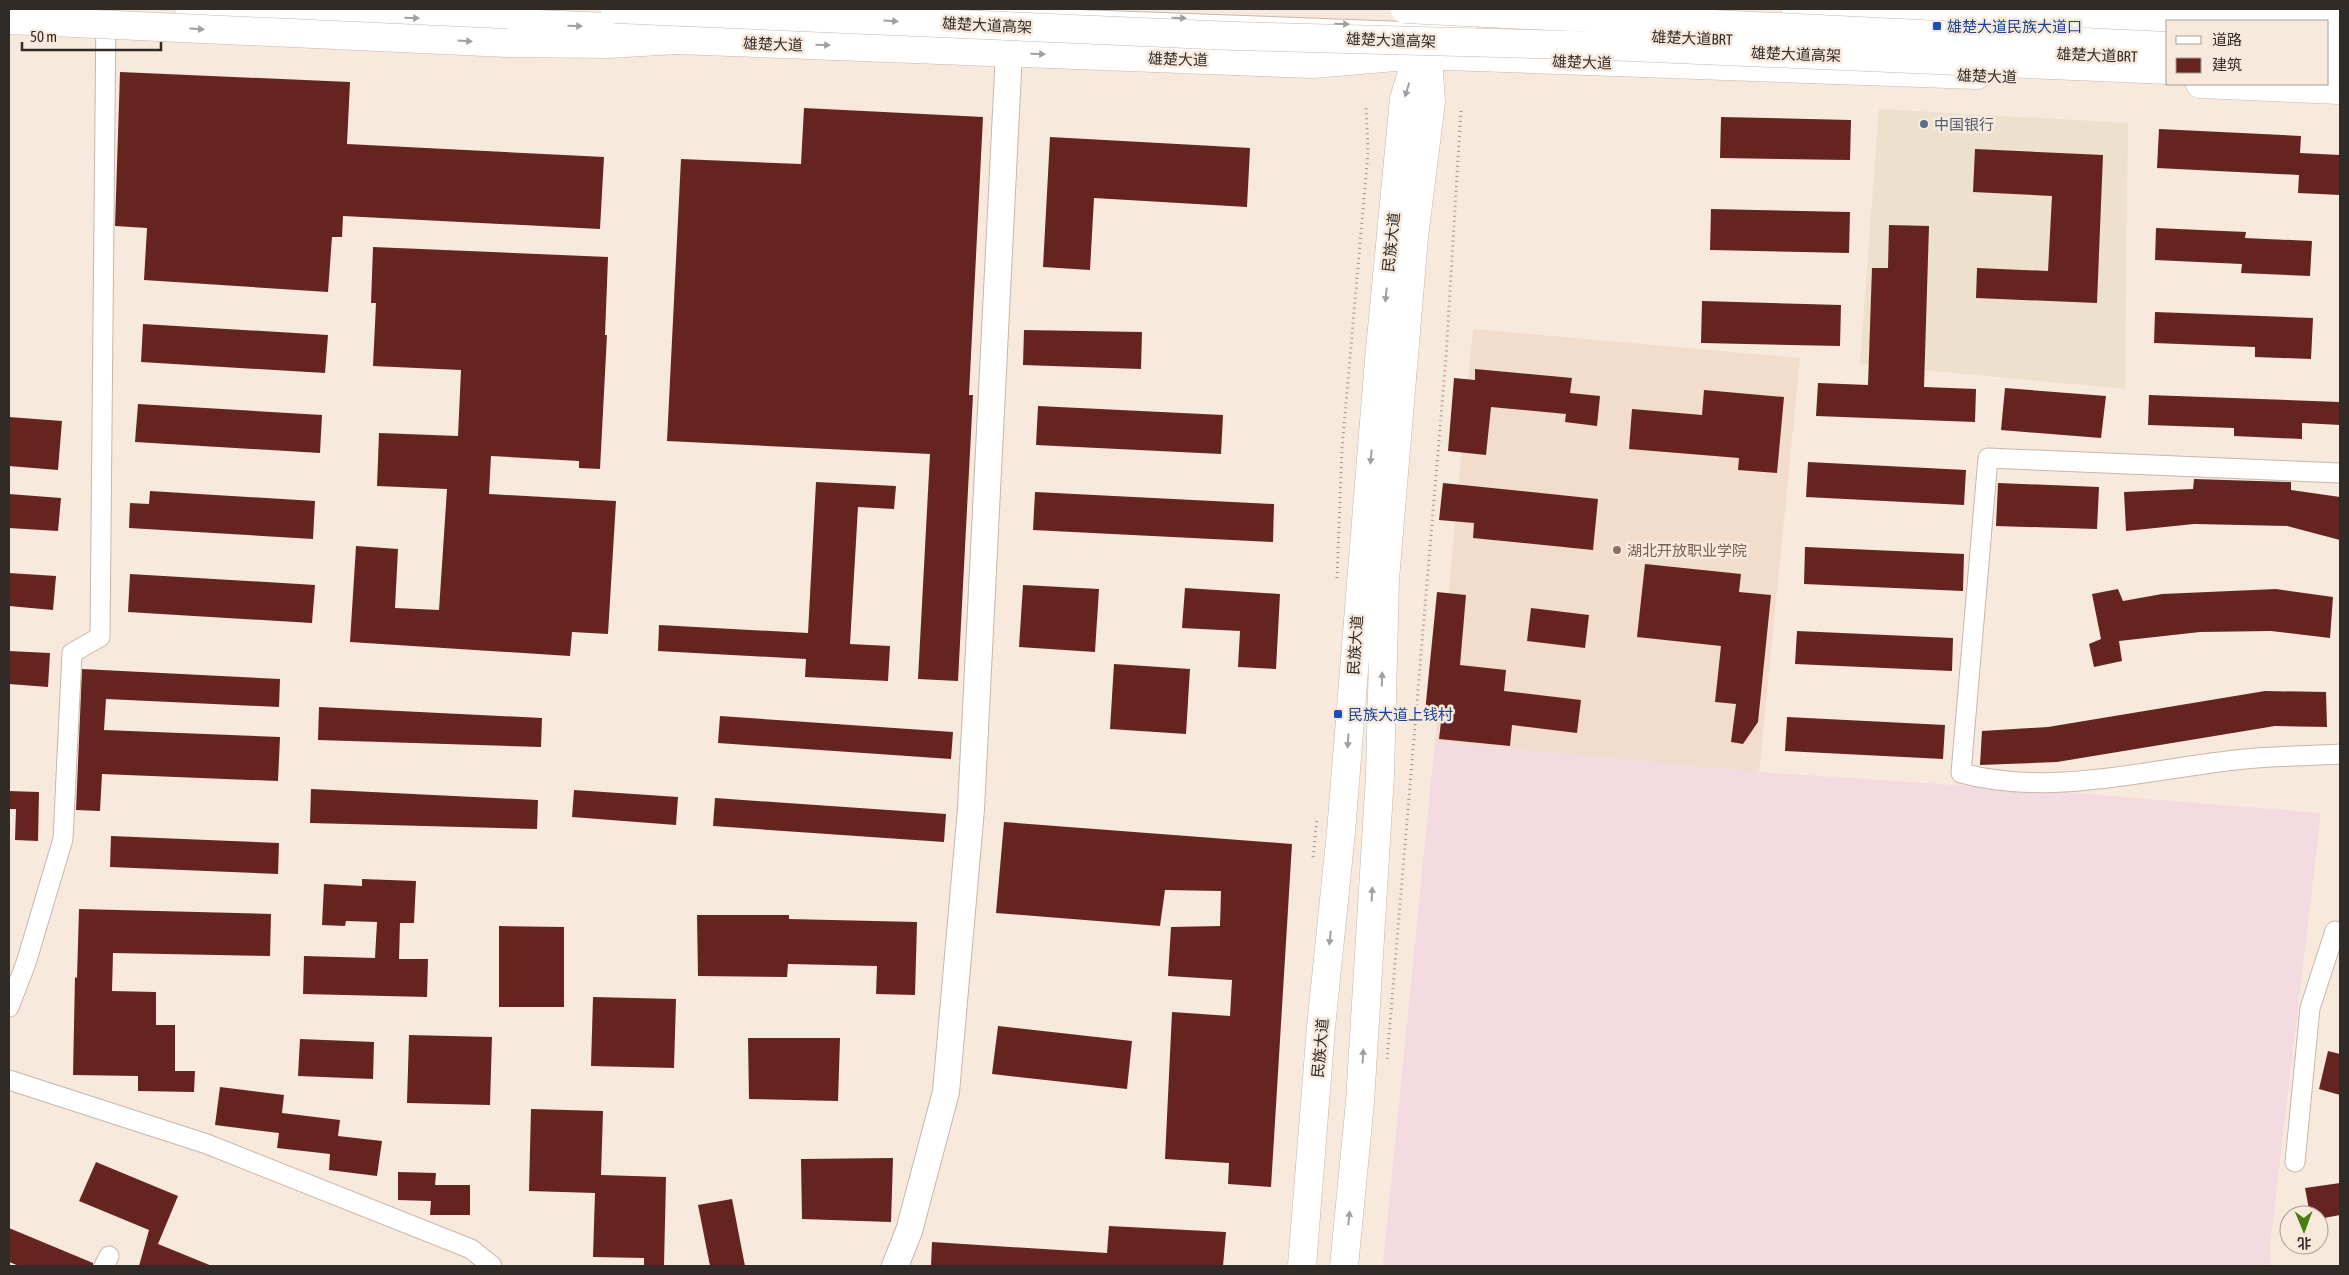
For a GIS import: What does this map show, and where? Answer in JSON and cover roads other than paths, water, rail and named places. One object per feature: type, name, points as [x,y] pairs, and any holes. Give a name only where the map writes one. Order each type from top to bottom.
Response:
[{"type":"main road","name":"雄楚大道","points":[[189,9],[608,27],[677,40],[1313,64],[1423,55],[2166,82]]},
{"type":"main road","name":"雄楚大道高架","points":[[615,9],[1233,36],[1606,46],[2166,70]]},
{"type":"main road","name":"雄楚大道高架","points":[[1404,9],[2166,46]]},
{"type":"main road","points":[[1650,9],[2166,32]]},
{"type":"main road","points":[[1795,15],[2044,10],[2340,20]]},
{"type":"main road","name":"民族大道","points":[[1344,1266],[1361,1092],[1380,775],[1385,580],[1414,237],[1431,102],[1423,55],[1427,15]]},
{"type":"main road","points":[[9,20],[507,43],[608,44],[677,40]]},
{"type":"main road","name":"民族大道","points":[[1302,1266],[1321,1027],[1341,832],[1379,360],[1404,99],[1423,55]]},
{"type":"main road","points":[[2223,85],[2340,90]]},
{"type":"street","points":[[9,1008],[26,962],[63,839],[72,653],[100,637],[106,9]]},
{"type":"street","points":[[895,1266],[909,1231],[946,1092],[971,810],[1009,52]]},
{"type":"street","points":[[2340,473],[1988,458],[1962,773],[1989,780],[2059,783],[2245,759],[2340,754]]},
{"type":"street","points":[[2295,1162],[2310,1008],[2338,927]]},
{"type":"street","points":[[9,1080],[207,1144],[471,1249],[492,1266]]},
{"type":"lane","points":[[921,9],[1427,15],[1486,29]]},
{"type":"place","name":"雄楚大道民族大道口","points":[[1937,26]]},
{"type":"place","name":"中国银行","points":[[1924,124]]},
{"type":"place","name":"湖北开放职业学院","points":[[1617,550]]},
{"type":"place","name":"民族大道上钱村","points":[[1338,714]]}]
